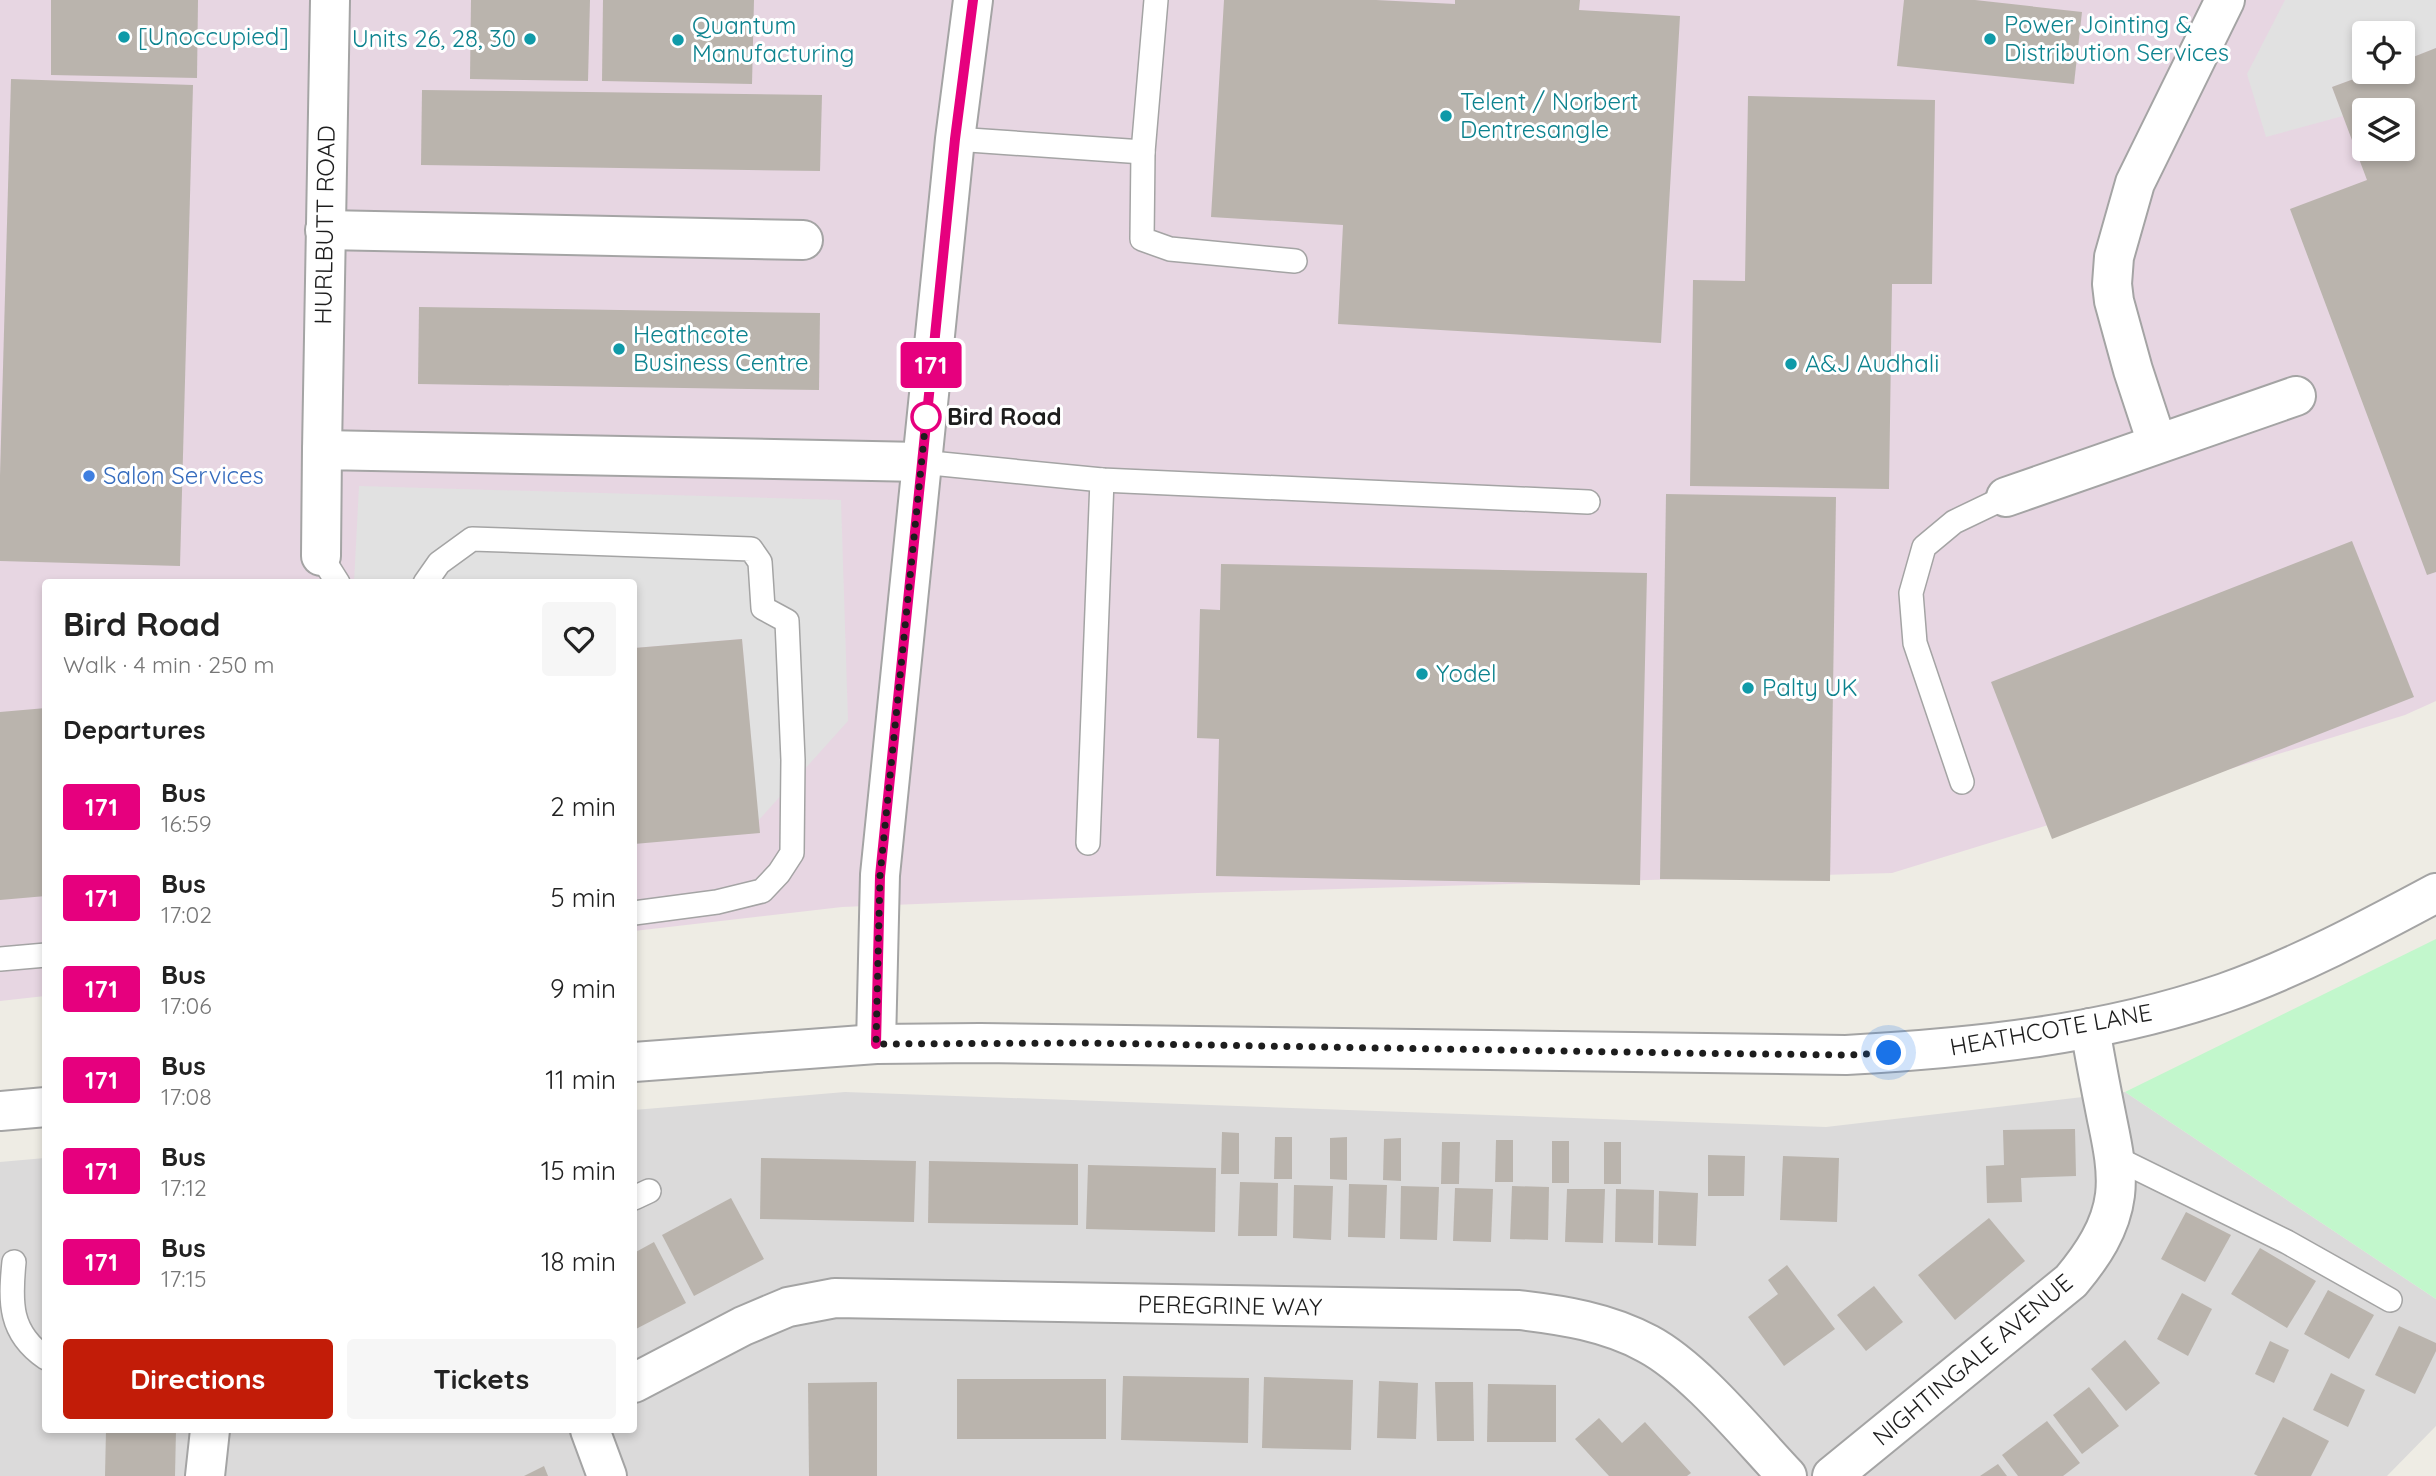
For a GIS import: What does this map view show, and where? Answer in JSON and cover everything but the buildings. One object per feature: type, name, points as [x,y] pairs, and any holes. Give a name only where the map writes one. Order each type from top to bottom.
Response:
[{"type":"street","name":"HURLBUTT ROAD","points":[[322,450],[330,0]]},
{"type":"street","points":[[876,1044],[880,876],[955,139],[973,0]]},
{"type":"street","points":[[2157,443],[2114,301],[2114,257],[2135,183],[2225,0]]},
{"type":"street","points":[[325,230],[803,240]]},
{"type":"street","points":[[2006,497],[2296,396]]},
{"type":"street","points":[[329,569],[322,450],[921,462]]},
{"type":"street","name":"HEATHCOTE LANE","points":[[637,1062],[876,1044],[1086,1043],[1846,1055],[1932,1051],[2022,1040],[2090,1028],[2170,1009],[2272,975],[2377,925],[2436,893]]},
{"type":"street","name":"NIGHTINGALE AVENUE","points":[[1832,1476],[2071,1281],[2099,1243],[2115,1194],[2114,1157],[2090,1028]]},
{"type":"street","points":[[0,1111],[42,1107]]},
{"type":"street","name":"PEREGRINE WAY","points":[[637,1381],[743,1326],[788,1307],[835,1298],[1518,1310],[1583,1320],[1648,1344],[1700,1385],[1787,1476]]},
{"type":"street","points":[[205,1476],[210,1433]]},
{"type":"street","points":[[591,1433],[607,1476]]},
{"type":"lane","points":[[1156,0],[1143,152],[1142,239],[1170,249],[1295,261]]},
{"type":"lane","points":[[955,139],[1143,152]]},
{"type":"lane","points":[[921,462],[1102,480],[1588,502]]},
{"type":"lane","points":[[1088,843],[1102,480]]},
{"type":"lane","points":[[1962,782],[1915,643],[1911,593],[1924,547],[1954,522],[2006,497]]},
{"type":"lane","points":[[428,579],[439,563],[472,539],[751,549],[760,562],[763,608],[787,621],[793,760],[792,853],[779,873],[762,891],[717,902],[637,913]]},
{"type":"lane","points":[[0,959],[42,955]]},
{"type":"lane","points":[[2114,1157],[2287,1242],[2390,1300]]},
{"type":"lane","points":[[15,1262],[12,1309],[26,1343],[42,1355]]},
{"type":"shaded area","points":[[0,0],[2436,0],[2436,701],[2405,715],[1892,873],[1198,893],[842,907],[637,931],[637,579],[42,579],[42,996],[0,1001]]},
{"type":"shaded area","points":[[2285,0],[2436,0],[2436,48],[2415,56],[2415,21],[2352,21],[2352,80],[2332,87],[2343,116],[2266,137],[2247,74]]},
{"type":"shaded area","points":[[359,486],[841,500],[848,721],[758,821],[742,639],[637,648],[637,579],[354,579]]},
{"type":"shaded area","points":[[845,1092],[1826,1127],[2125,1092],[2436,1299],[2436,1426],[2387,1476],[0,1476],[0,1162],[42,1158],[42,1433],[637,1433],[637,1110]]},
{"type":"green space","points":[[2436,939],[2436,1299],[2125,1092]]},
{"type":"bus line","name":"171","points":[[876,1044],[880,876],[955,139],[973,0]]},
{"type":"place","name":"[Unoccupied]","points":[[124,37]]},
{"type":"place","name":"Units 26, 28, 30","points":[[530,39]]},
{"type":"place","name":"Power Jointing & Distribution Services","points":[[1990,39]]},
{"type":"place","name":"Quantum Manufacturing","points":[[678,40]]},
{"type":"place","name":"Telent / Norbert Dentresangle","points":[[1446,116]]},
{"type":"place","name":"Heathcote Business Centre","points":[[619,349]]},
{"type":"place","name":"A&J Audhali","points":[[1791,364]]},
{"type":"place","name":"Bird Road","points":[[926,417]]},
{"type":"place","name":"Salon Services","points":[[89,476]]},
{"type":"place","name":"Yodel","points":[[1422,674]]},
{"type":"place","name":"Palty UK","points":[[1748,688]]},
{"type":"route","points":[[926,417],[927,408],[880,876],[876,1044],[1086,1043],[1679,1053],[1889,1053]]}]
